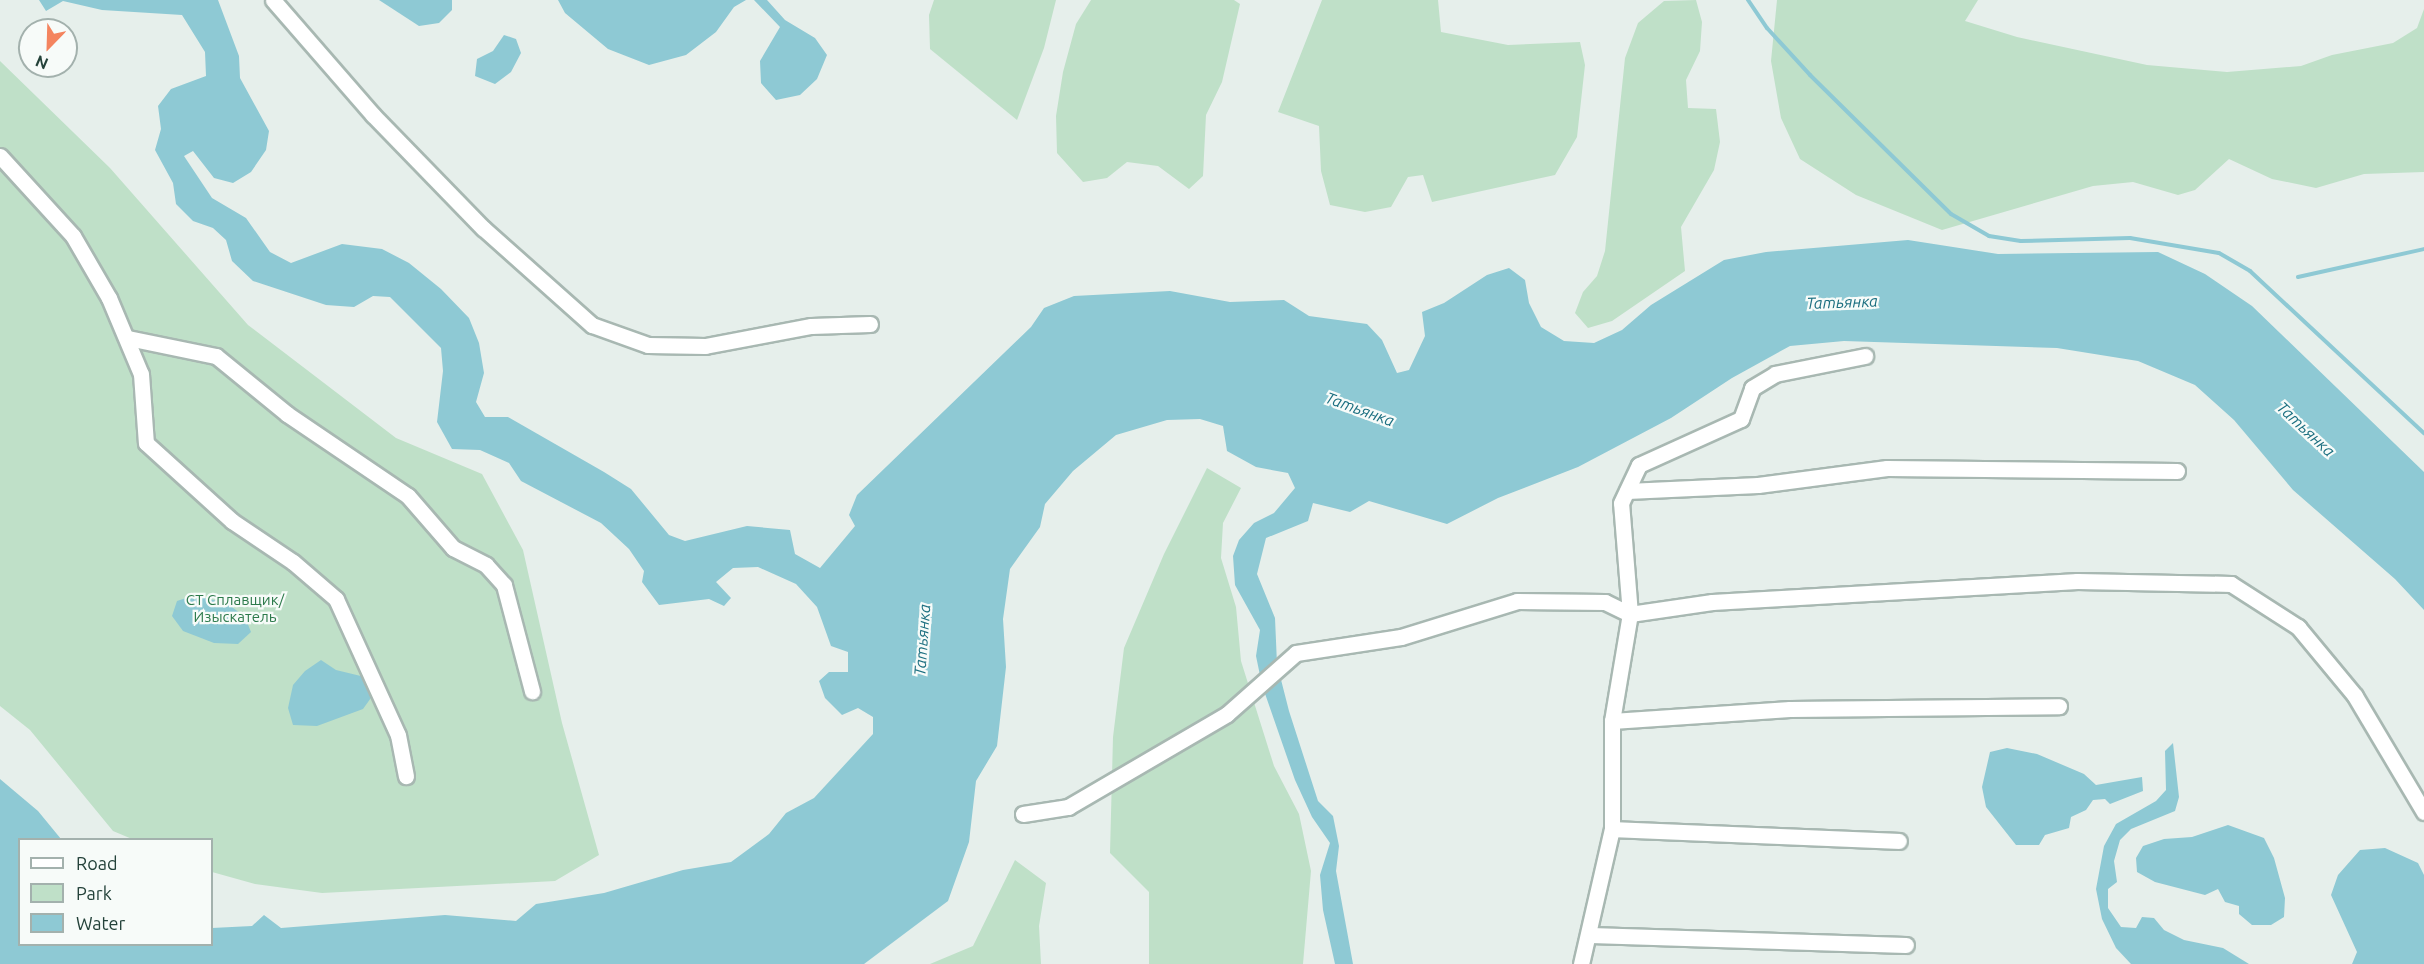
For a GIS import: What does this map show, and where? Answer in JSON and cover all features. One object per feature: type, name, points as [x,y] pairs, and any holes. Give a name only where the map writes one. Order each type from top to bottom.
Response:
[{"type":"street","points":[[273,0],[373,115],[483,228],[592,325],[648,345],[705,346],[811,326],[870,324]]},
{"type":"street","points":[[0,156],[73,236],[128,338],[141,374],[146,443],[232,521],[293,562],[336,599],[398,735],[406,776]]},
{"type":"street","points":[[128,338],[216,356],[287,414],[408,496],[453,548],[486,565],[504,585],[532,691]]},
{"type":"street","points":[[1581,964],[1590,935],[1612,829],[1612,721],[1630,614],[1621,504],[1639,465],[1740,419],[1752,388],[1775,374],[1865,356]]},
{"type":"street","points":[[1627,491],[1758,485],[1887,468],[2177,471]]},
{"type":"street","points":[[1023,814],[1068,807],[1227,714],[1296,653],[1401,637],[1517,601],[1605,602],[1630,614],[1712,602],[1937,587],[2077,581],[2231,584],[2298,627],[2355,696],[2424,812]]},
{"type":"street","points":[[1612,721],[1790,709],[2058,706]]},
{"type":"street","points":[[1612,829],[1899,841]]},
{"type":"street","points":[[1590,935],[1906,945]]},
{"type":"green space","points":[[934,0],[1056,0],[1044,48],[1017,120],[930,49],[929,15]]},
{"type":"green space","points":[[1091,0],[1234,0],[1240,4],[1222,82],[1206,115],[1203,176],[1189,189],[1158,166],[1127,162],[1107,178],[1083,182],[1057,153],[1056,116],[1063,72],[1076,24]]},
{"type":"green space","points":[[1322,0],[1438,0],[1441,32],[1508,45],[1580,42],[1585,65],[1577,137],[1555,175],[1432,202],[1423,175],[1408,177],[1391,207],[1365,212],[1330,205],[1321,171],[1319,126],[1278,112]]},
{"type":"green space","points":[[1696,0],[1702,22],[1700,51],[1686,80],[1688,108],[1716,109],[1720,142],[1714,170],[1681,227],[1685,271],[1612,321],[1588,328],[1575,313],[1583,292],[1597,276],[1605,251],[1625,58],[1638,23],[1664,1]]},
{"type":"green space","points":[[1777,0],[1978,0],[1965,21],[2017,37],[2147,65],[2227,72],[2301,66],[2332,55],[2393,43],[2417,28],[2424,9],[2424,172],[2364,174],[2316,188],[2272,179],[2229,159],[2195,190],[2178,195],[2133,182],[2093,186],[1942,230],[1856,195],[1800,159],[1781,118],[1771,61]]},
{"type":"green space","name":"СТ Сплавщик/ Изыскатель","points":[[0,61],[110,168],[248,325],[396,438],[482,474],[523,550],[562,723],[599,855],[555,881],[322,893],[255,884],[213,872],[213,838],[130,838],[113,831],[30,730],[0,706]]},
{"type":"green space","points":[[1207,468],[1241,488],[1223,523],[1221,558],[1236,607],[1241,661],[1274,766],[1299,814],[1311,871],[1303,964],[1149,964],[1149,892],[1110,853],[1113,737],[1124,648],[1164,554]]},
{"type":"green space","points":[[1015,860],[1046,883],[1039,926],[1041,964],[930,964],[973,946]]},
{"type":"water","name":"Татьянка","points":[[39,0],[218,0],[239,56],[240,78],[269,131],[266,150],[251,172],[233,183],[214,178],[193,151],[184,156],[212,198],[246,218],[270,252],[291,263],[342,244],[382,249],[409,263],[441,289],[469,318],[479,343],[484,373],[476,402],[485,417],[508,417],[604,472],[631,489],[669,535],[685,541],[747,526],[790,530],[795,554],[820,568],[855,526],[849,515],[857,495],[1031,327],[1044,308],[1074,296],[1170,291],[1230,302],[1284,300],[1309,316],[1367,324],[1382,340],[1397,373],[1409,370],[1425,336],[1422,312],[1444,303],[1487,275],[1509,268],[1525,280],[1529,303],[1541,327],[1564,341],[1594,343],[1622,330],[1651,305],[1724,260],[1766,252],[1908,240],[1998,254],[2158,252],[2205,274],[2252,306],[2424,472],[2424,610],[2395,579],[2293,490],[2234,420],[2195,385],[2138,361],[2057,348],[1844,341],[1790,346],[1732,378],[1671,418],[1578,467],[1498,498],[1447,524],[1369,501],[1350,512],[1313,503],[1308,521],[1266,538],[1257,574],[1275,618],[1277,664],[1289,711],[1318,801],[1333,816],[1339,846],[1336,871],[1353,964],[1335,964],[1323,910],[1320,875],[1330,843],[1312,817],[1295,780],[1262,685],[1256,656],[1260,630],[1235,585],[1233,556],[1239,540],[1254,523],[1274,513],[1295,488],[1288,473],[1256,467],[1227,451],[1223,426],[1200,419],[1167,420],[1116,435],[1073,471],[1045,504],[1040,527],[1010,569],[1003,619],[1006,667],[997,746],[976,781],[969,842],[948,901],[864,964],[0,964],[0,779],[38,811],[60,838],[18,838],[18,946],[213,946],[213,928],[252,926],[264,915],[281,928],[445,915],[516,921],[536,904],[604,893],[683,870],[731,862],[769,834],[786,813],[814,798],[873,734],[873,717],[858,708],[842,715],[825,698],[819,681],[829,672],[848,672],[848,652],[831,646],[817,607],[796,584],[758,567],[733,568],[716,582],[731,598],[724,606],[709,599],[659,605],[642,582],[644,571],[629,549],[601,523],[521,481],[509,463],[480,450],[452,449],[437,422],[443,371],[441,348],[390,297],[373,296],[354,307],[326,305],[253,281],[232,261],[226,240],[213,228],[193,221],[176,204],[173,183],[155,150],[161,129],[158,106],[171,89],[206,76],[205,52],[182,15],[102,10],[63,1],[46,11]]},
{"type":"water","points":[[379,0],[452,0],[452,10],[439,23],[419,26]]},
{"type":"water","points":[[558,0],[746,0],[734,7],[716,32],[686,55],[649,65],[608,49],[565,13]]},
{"type":"water","points":[[754,0],[767,0],[785,20],[815,38],[827,55],[817,79],[800,95],[776,100],[761,83],[760,61],[780,27]]},
{"type":"water","points":[[504,35],[516,39],[521,53],[511,72],[495,84],[475,76],[477,59],[493,51]]},
{"type":"water","points":[[195,595],[228,604],[245,617],[251,632],[238,644],[214,643],[183,631],[172,616],[177,601]]},
{"type":"water","points":[[321,660],[336,670],[369,678],[373,695],[363,709],[317,726],[293,725],[288,708],[293,685],[305,671]]},
{"type":"water","points":[[2173,743],[2179,797],[2175,811],[2131,829],[2120,840],[2114,861],[2117,882],[2108,889],[2108,908],[2121,927],[2136,928],[2142,917],[2154,918],[2164,930],[2184,940],[2223,948],[2249,964],[2131,964],[2116,948],[2102,919],[2096,889],[2104,846],[2116,824],[2156,801],[2166,790],[2165,751]]},
{"type":"water","points":[[2007,748],[2037,754],[2084,774],[2096,785],[2142,777],[2143,791],[2110,804],[2105,799],[2093,800],[2086,810],[2071,817],[2069,828],[2045,835],[2039,845],[2016,845],[1986,807],[1982,787],[1990,752]]},
{"type":"water","points":[[2228,825],[2264,838],[2274,858],[2285,898],[2284,917],[2271,925],[2252,925],[2239,914],[2239,906],[2225,902],[2218,889],[2205,895],[2155,882],[2137,872],[2136,858],[2143,846],[2164,839],[2192,837]]},
{"type":"water","points":[[2385,848],[2418,863],[2424,875],[2424,964],[2352,964],[2357,952],[2331,895],[2338,875],[2360,850]]},
{"type":"waterway","points":[[1748,0],[1767,28],[1810,75],[1951,214],[1989,236],[2021,241],[2130,238],[2219,253],[2250,271],[2424,433]]},
{"type":"waterway","points":[[2298,277],[2424,249]]}]
